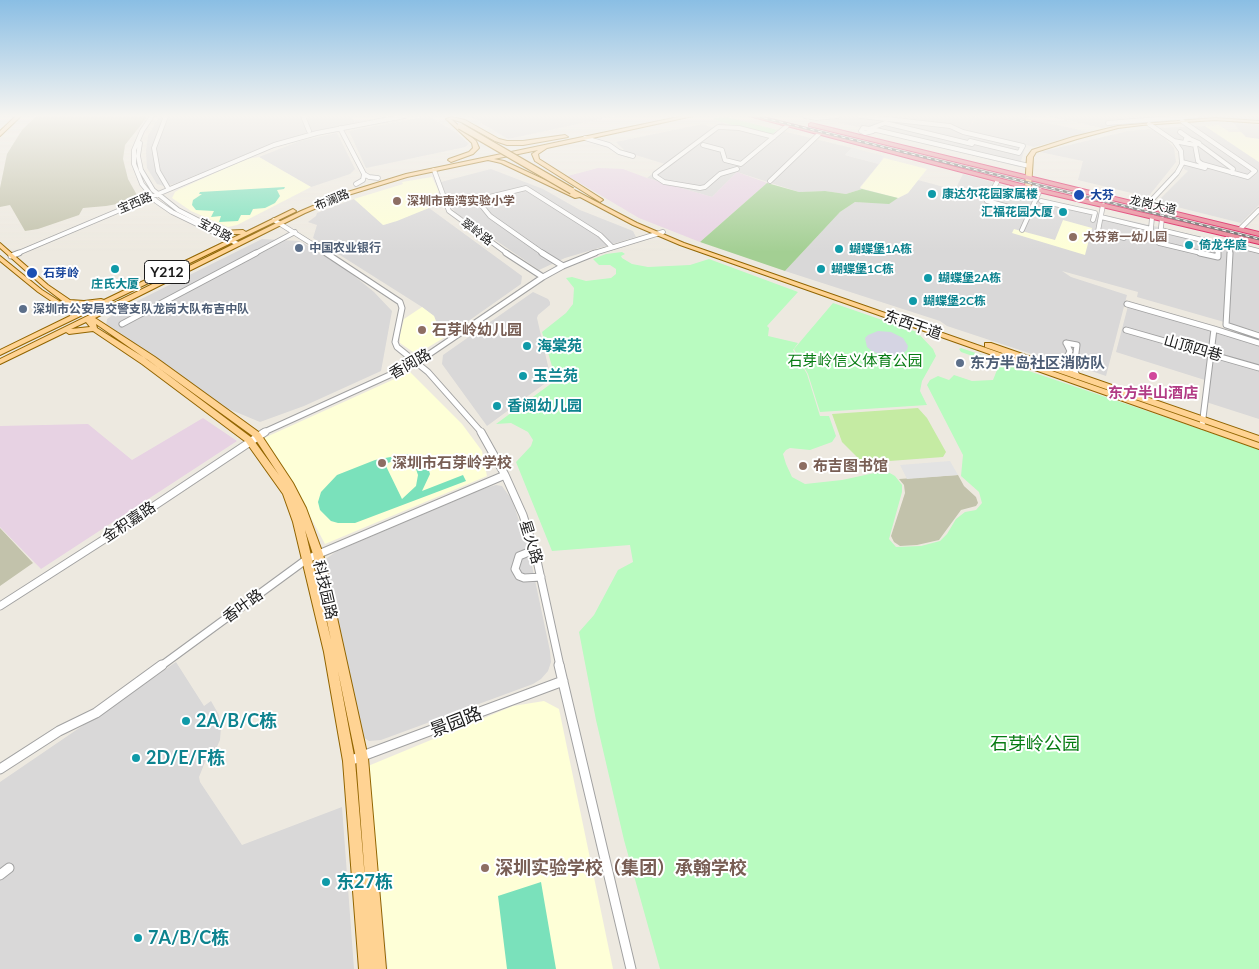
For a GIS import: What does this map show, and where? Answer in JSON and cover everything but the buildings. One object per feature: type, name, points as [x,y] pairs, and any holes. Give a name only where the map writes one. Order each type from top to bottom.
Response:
[{"type":"highway","name":"龙岗大道","points":[[925,161],[1039,192],[1103,205],[1259,242]]},
{"type":"highway","name":"龙岗大道","points":[[966,161],[1259,234]]},
{"type":"main road","name":"布澜路","points":[[0,362],[50,335],[89,320],[255,229],[319,198],[378,178],[457,161]]},
{"type":"main road","points":[[453,162],[468,161]]},
{"type":"main road","points":[[498,161],[621,215]]},
{"type":"main road","name":"东西干道","points":[[523,161],[574,191],[660,233],[1202,422],[1259,438]]},
{"type":"main road","points":[[541,161],[621,215]]},
{"type":"main road","points":[[1028,188],[1027,177],[1030,161]]},
{"type":"main road","name":"布澜路","points":[[89,320],[111,299],[208,252],[281,223],[343,195],[406,176],[434,170],[453,162]]},
{"type":"main road","points":[[208,252],[216,245],[219,233],[234,233],[255,229]]},
{"type":"main road","name":"东西干道","points":[[660,233],[1078,376],[1202,422],[1259,446]]},
{"type":"main road","points":[[0,245],[46,286],[68,300],[89,320]]},
{"type":"main road","points":[[0,258],[60,305],[89,320]]},
{"type":"main road","points":[[68,300],[84,303],[111,299]]},
{"type":"main road","points":[[50,335],[65,333],[89,320],[109,313],[122,302]]},
{"type":"main road","points":[[31,339],[59,319],[62,315],[60,305]]},
{"type":"main road","name":"科技园路","points":[[89,320],[253,438],[287,493],[313,557],[362,758],[379,969]]},
{"type":"main road","name":"布澜路","points":[[0,354],[31,339],[50,335]]},
{"type":"main road","name":"科技园路","points":[[313,557],[349,761],[366,969]]},
{"type":"street","name":"宝丹路","points":[[135,161],[138,177],[172,212],[235,241]]},
{"type":"street","points":[[156,161],[158,171],[168,188]]},
{"type":"street","name":"宝西路","points":[[11,256],[233,161]]},
{"type":"street","points":[[357,161],[364,174],[369,177],[378,178]]},
{"type":"street","points":[[672,161],[655,174],[655,176],[664,182],[700,188],[705,187],[720,174],[737,169]]},
{"type":"street","points":[[730,161],[741,164],[744,161]]},
{"type":"street","points":[[770,181],[791,161]]},
{"type":"street","points":[[1008,161],[1029,166]]},
{"type":"street","points":[[1198,161],[1202,164],[1248,177],[1255,171],[1240,161]]},
{"type":"street","points":[[1223,161],[1233,169],[1232,173]]},
{"type":"street","points":[[1146,206],[1178,173],[1182,162],[1251,181]]},
{"type":"street","name":"翠岭路","points":[[434,170],[449,211],[485,239],[542,277]]},
{"type":"street","points":[[356,184],[363,180],[364,174]]},
{"type":"street","points":[[998,180],[986,200],[1024,211]]},
{"type":"street","points":[[564,266],[520,239],[490,216],[477,200],[526,188],[600,235],[612,247]]},
{"type":"street","points":[[1022,230],[1039,192],[1055,204]]},
{"type":"street","points":[[1041,201],[1095,213],[1093,220]]},
{"type":"street","points":[[1103,205],[1098,231],[1124,238]]},
{"type":"street","points":[[1240,229],[1259,210]]},
{"type":"street","points":[[1101,218],[1151,229],[1152,217]]},
{"type":"street","points":[[1161,230],[1219,244],[1218,258],[1159,243],[1162,219]]},
{"type":"street","name":"星火路","points":[[274,220],[400,302],[402,308],[395,342],[397,347],[447,391],[478,427],[505,475],[523,515],[541,577],[563,682],[631,969]]},
{"type":"street","points":[[122,324],[295,232]]},
{"type":"street","name":"香阅路","points":[[253,438],[416,363],[542,277],[612,247],[660,233]]},
{"type":"street","points":[[1231,236],[1226,325],[1259,336]]},
{"type":"street","points":[[1231,244],[1259,251]]},
{"type":"street","points":[[1127,304],[1259,343]]},
{"type":"street","points":[[1202,422],[1214,329]]},
{"type":"street","name":"山顶四巷","points":[[1126,330],[1259,368]]},
{"type":"street","points":[[1055,368],[1063,366],[1070,351],[1066,343],[1077,345],[1074,369],[1078,376]]},
{"type":"street","name":"金积嘉路","points":[[0,606],[103,540],[253,438]]},
{"type":"street","name":"香叶路","points":[[0,769],[59,730],[96,713],[313,557],[505,475]]},
{"type":"street","points":[[534,550],[519,556],[515,569],[519,576],[524,578],[541,577]]},
{"type":"street","name":"景园路","points":[[349,761],[362,758],[563,682]]},
{"type":"street","points":[[0,875],[9,868]]},
{"type":"shaded area","points":[[6,161],[124,161],[128,179],[138,197],[128,202],[83,208],[79,215],[38,229],[25,231],[10,205],[0,207],[0,188]]},
{"type":"shaded area","points":[[147,161],[229,161],[174,184],[164,186],[157,184],[147,168]]},
{"type":"shaded area","points":[[241,161],[266,161],[311,187],[237,225],[228,227],[191,211],[172,198],[175,192]]},
{"type":"shaded area","points":[[266,161],[351,161],[355,169],[350,174],[311,187]]},
{"type":"shaded area","points":[[363,161],[398,161],[366,168]]},
{"type":"shaded area","points":[[656,161],[868,161],[879,164],[860,187],[862,189],[846,194],[825,191],[799,192],[737,172],[712,197],[647,178],[665,164]]},
{"type":"shaded area","points":[[868,161],[881,161],[879,164]]},
{"type":"shaded area","points":[[881,161],[897,161],[927,169],[908,193],[898,198],[860,188]]},
{"type":"shaded area","points":[[996,161],[1021,161],[1019,167]]},
{"type":"shaded area","points":[[1083,161],[1176,161],[1148,197],[1078,180]]},
{"type":"shaded area","points":[[1183,161],[1258,161],[1259,205],[1241,223],[1157,202],[1188,171],[1184,169]]},
{"type":"shaded area","points":[[598,168],[623,169],[712,197],[737,172],[767,183],[700,242],[639,218],[568,176]]},
{"type":"shaded area","points":[[491,169],[543,189],[580,210],[633,231],[636,237],[565,258],[539,270],[455,212],[449,203],[441,182]]},
{"type":"shaded area","points":[[963,174],[1024,191],[1022,196],[1259,250],[1259,332],[1137,297],[1138,292],[1062,271],[1071,277],[1127,295],[1106,376],[1065,362],[1044,358],[947,326],[940,321],[785,271],[840,212],[855,202],[889,203],[908,193],[918,180],[955,190]]},
{"type":"shaded area","name":"深圳市南湾实验小学","points":[[432,177],[439,192],[434,196],[441,203],[383,225],[354,199],[403,184],[402,182]]},
{"type":"shaded area","points":[[354,199],[384,225],[429,208],[522,276],[521,284],[450,334],[437,326],[434,316],[422,307],[313,238],[317,225],[308,222],[317,213]]},
{"type":"shaded area","name":"大芬第一幼儿园","points":[[1063,220],[1092,228],[1085,255],[1012,233],[1014,229],[1055,240]]},
{"type":"shaded area","points":[[262,239],[299,241],[305,244],[347,270],[374,292],[392,311],[381,371],[304,406],[260,422],[219,405],[106,326],[107,319],[121,309]]},
{"type":"shaded area","points":[[533,292],[548,299],[550,302],[550,305],[537,318],[551,379],[487,426],[442,364],[443,355]]},
{"type":"shaded area","points":[[1128,306],[1259,345],[1259,419],[1206,402],[1208,381],[1116,352]]},
{"type":"shaded area","name":"石芽岭幼儿园","points":[[422,307],[434,316],[438,326],[450,334],[422,351],[413,352],[400,343],[400,335],[404,319]]},
{"type":"shaded area","points":[[878,331],[891,332],[903,338],[908,346],[907,350],[900,356],[893,357],[885,357],[872,351],[867,347],[865,338]]},
{"type":"shaded area","name":"深圳市石芽岭学校","points":[[410,372],[462,424],[482,451],[487,476],[325,544],[293,484],[264,438]]},
{"type":"shaded area","points":[[203,418],[237,441],[41,569],[0,527],[0,426],[88,424],[132,460]]},
{"type":"shaded area","points":[[950,461],[958,475],[907,479],[900,465]]},
{"type":"shaded area","points":[[958,475],[964,486],[976,497],[978,503],[976,506],[961,510],[939,540],[917,545],[900,546],[894,542],[891,536],[905,493],[904,485],[899,479]]},
{"type":"shaded area","points":[[496,485],[502,486],[512,500],[528,547],[550,651],[551,662],[548,671],[533,684],[381,740],[369,741],[360,735],[324,564],[327,558],[337,551]]},
{"type":"shaded area","points":[[0,528],[33,563],[0,586]]},
{"type":"shaded area","points":[[176,662],[204,706],[211,701],[219,715],[221,727],[220,740],[215,751],[205,762],[199,777],[200,782],[242,845],[342,807],[354,969],[0,969],[0,782]]},
{"type":"shaded area","name":"深圳实验学校（集团）承翰学校","points":[[544,701],[559,709],[613,969],[388,969],[368,766],[513,706]]},
{"type":"green space","points":[[767,183],[799,192],[825,191],[846,194],[862,189],[898,198],[889,204],[855,202],[840,212],[785,271],[700,242]]},
{"type":"green space","points":[[285,187],[284,189],[277,190],[280,196],[275,203],[265,208],[253,209],[250,215],[241,215],[238,221],[219,222],[221,216],[211,217],[214,211],[196,210],[192,205],[193,200],[202,194],[199,194],[200,192]]},
{"type":"green space","name":"石芽岭公园","points":[[622,252],[625,254],[621,256],[622,258],[632,264],[648,267],[690,265],[709,259],[798,292],[767,326],[769,328],[768,336],[798,343],[793,350],[807,374],[820,416],[829,416],[836,436],[832,442],[810,450],[790,448],[786,450],[783,454],[786,464],[792,477],[805,484],[842,480],[879,472],[888,472],[895,476],[902,485],[902,492],[889,539],[896,547],[921,546],[940,541],[947,534],[956,519],[965,512],[976,510],[982,503],[979,492],[961,476],[963,455],[927,385],[930,380],[938,376],[949,380],[954,375],[972,381],[993,380],[999,365],[961,352],[959,349],[961,348],[1259,449],[1259,969],[660,969],[624,840],[596,720],[579,632],[594,615],[618,570],[633,562],[630,545],[552,551],[516,462],[531,446],[533,440],[528,432],[511,423],[496,424],[556,380],[542,332],[566,313],[573,304],[574,288],[566,278],[572,277],[586,281],[611,278],[616,274],[616,269],[610,265],[599,265],[593,259],[606,254]]},
{"type":"green space","name":"石芽岭信义体育公园","points":[[833,303],[917,332],[933,349],[936,356],[922,381],[920,391],[927,405],[820,412],[808,374],[794,349]]},
{"type":"green space","points":[[918,408],[927,418],[946,452],[943,457],[863,463],[842,442],[832,414]]},
{"type":"green space","points":[[406,454],[423,457],[430,474],[422,491],[463,475],[466,481],[355,523],[331,521],[320,510],[318,502],[321,492],[337,475],[375,460]],"holes":[[[396,460],[409,460],[414,463],[418,475],[416,486],[402,499],[385,464]]]},
{"type":"green space","points":[[541,882],[556,969],[507,969],[498,896]]},
{"type":"railway","points":[[941,161],[1259,239]]},
{"type":"place","name":"康达尔花园家属楼","points":[[932,194]]},
{"type":"place","name":"大芬","points":[[1079,195]]},
{"type":"place","name":"深圳市南湾实验小学","points":[[397,201]]},
{"type":"place","name":"汇福花园大厦","points":[[1063,212]]},
{"type":"place","name":"大芬第一幼儿园","points":[[1073,237]]},
{"type":"place","name":"倚龙华庭","points":[[1189,245]]},
{"type":"place","name":"中国农业银行","points":[[299,248]]},
{"type":"place","name":"蝴蝶堡1A栋","points":[[839,249]]},
{"type":"place","name":"庄氏大厦","points":[[115,269]]},
{"type":"place","name":"蝴蝶堡1C栋","points":[[821,269]]},
{"type":"place","name":"石芽岭","points":[[32,273]]},
{"type":"place","name":"蝴蝶堡2A栋","points":[[928,278]]},
{"type":"place","name":"蝴蝶堡2C栋","points":[[913,301]]},
{"type":"place","name":"深圳市公安局交警支队龙岗大队布吉中队","points":[[23,309]]},
{"type":"place","name":"石芽岭幼儿园","points":[[422,330]]},
{"type":"place","name":"海棠苑","points":[[527,346]]},
{"type":"place","name":"东方半岛社区消防队","points":[[960,363]]},
{"type":"place","name":"玉兰苑","points":[[523,376]]},
{"type":"place","name":"东方半山酒店","points":[[1153,376]]},
{"type":"place","name":"香阅幼儿园","points":[[497,406]]},
{"type":"place","name":"深圳市石芽岭学校","points":[[382,463]]},
{"type":"place","name":"布吉图书馆","points":[[803,466]]},
{"type":"place","name":"2A/B/C栋","points":[[186,721]]},
{"type":"place","name":"2D/E/F栋","points":[[136,758]]},
{"type":"place","name":"深圳实验学校（集团）承翰学校","points":[[485,868]]},
{"type":"place","name":"东27栋","points":[[326,882]]},
{"type":"place","name":"7A/B/C栋","points":[[138,938]]}]
